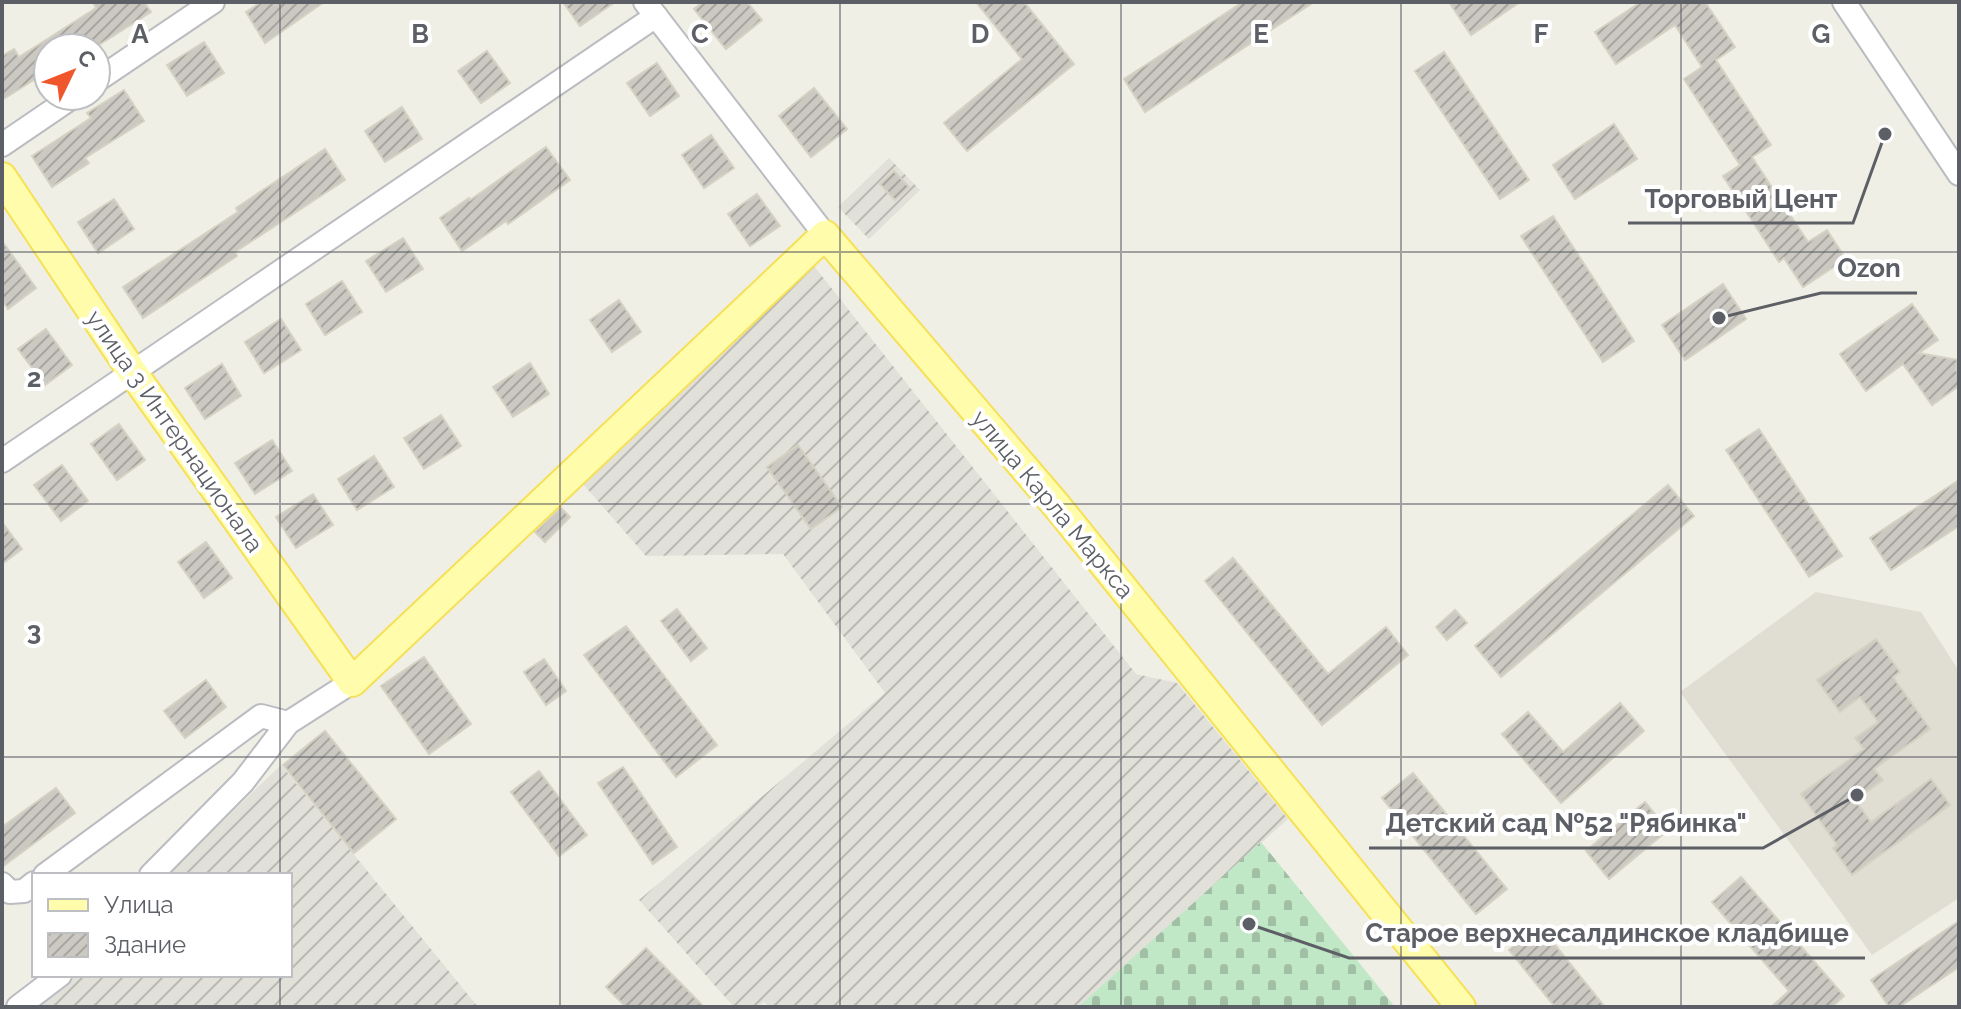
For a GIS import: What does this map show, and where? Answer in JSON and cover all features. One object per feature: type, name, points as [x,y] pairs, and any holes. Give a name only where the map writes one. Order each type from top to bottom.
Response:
[{"type":"main road","name":"улица 3 Интернационала","points":[[2,177],[133,373],[352,682]]},
{"type":"main road","points":[[352,682],[825,235]]},
{"type":"main road","name":"улица Карла Маркса","points":[[825,235],[1056,505],[1461,1007]]},
{"type":"street","points":[[112,70],[213,2]]},
{"type":"street","points":[[1844,2],[1959,174]]},
{"type":"street","points":[[2,461],[133,373],[651,9]]},
{"type":"street","name":"улица Карла Маркса","points":[[651,9],[825,235]]},
{"type":"street","points":[[2,145],[50,112]]},
{"type":"street","points":[[153,873],[243,782],[288,723],[352,682]]},
{"type":"street","points":[[48,873],[261,716],[288,723]]},
{"type":"street","points":[[2,884],[10,892],[24,891],[32,885]]},
{"type":"street","points":[[18,1007],[57,977]]},
{"type":"shaded area","points":[[889,158],[920,190],[869,239],[838,207]]},
{"type":"shaded area","points":[[814,266],[1136,674],[1177,683],[1288,819],[1078,1007],[769,1007],[764,1002],[758,1007],[734,1007],[639,900],[885,693],[783,554],[646,556],[583,484]]},
{"type":"shaded area","points":[[1816,592],[1921,612],[1959,671],[1959,898],[1872,955],[1680,692]]},
{"type":"shaded area","points":[[281,765],[478,1007],[39,1007],[74,977],[292,977],[292,873],[169,873]]},
{"type":"green space","points":[[1261,842],[1395,1007],[1078,1007]]},
{"type":"building","points":[[93,2],[144,2],[151,12],[112,37],[112,32],[58,32],[96,8]]},
{"type":"building","points":[[261,2],[324,2],[265,43],[246,12]]},
{"type":"building","points":[[563,2],[615,2],[580,26]]},
{"type":"building","points":[[703,2],[747,2],[762,20],[726,49],[694,9]]},
{"type":"building","points":[[976,2],[1024,2],[1074,64],[967,151],[944,123],[1022,59]]},
{"type":"building","points":[[1243,2],[1314,2],[1145,112],[1124,79]]},
{"type":"building","points":[[1449,2],[1520,2],[1471,35]]},
{"type":"building","points":[[1641,2],[1705,2],[1735,47],[1716,60],[1771,145],[1752,157],[1808,242],[1827,230],[1846,259],[1803,287],[1784,258],[1779,262],[1723,176],[1740,165],[1684,79],[1702,67],[1675,25],[1616,64],[1595,32]]},
{"type":"building","points":[[204,42],[224,73],[187,96],[167,65]]},
{"type":"building","points":[[14,49],[19,57],[32,49],[32,81],[2,100],[2,56]]},
{"type":"building","points":[[487,51],[510,83],[481,103],[458,71]]},
{"type":"building","points":[[1444,52],[1529,180],[1500,199],[1415,71]]},
{"type":"building","points":[[657,63],[679,96],[650,116],[627,83]]},
{"type":"building","points":[[814,88],[847,129],[811,157],[779,116]]},
{"type":"building","points":[[124,90],[144,121],[85,158],[89,163],[52,187],[32,156],[91,118],[89,112],[112,112],[112,97]]},
{"type":"building","points":[[402,107],[422,139],[385,162],[365,131]]},
{"type":"building","points":[[1614,124],[1637,159],[1575,199],[1553,165]]},
{"type":"building","points":[[711,135],[734,168],[704,188],[682,155]]},
{"type":"building","points":[[546,147],[570,180],[508,224],[506,221],[462,251],[440,218]]},
{"type":"building","points":[[325,149],[345,180],[235,252],[237,256],[143,318],[123,287],[238,212],[236,208]]},
{"type":"building","points":[[894,171],[909,187],[895,200],[880,184]]},
{"type":"building","points":[[757,194],[780,226],[750,246],[728,214]]},
{"type":"building","points":[[114,199],[134,229],[98,253],[78,222]]},
{"type":"building","points":[[1553,216],[1634,341],[1603,362],[1521,236]]},
{"type":"building","points":[[403,238],[423,269],[386,292],[366,261]]},
{"type":"building","points":[[2,241],[36,288],[8,309],[2,300]]},
{"type":"building","points":[[342,281],[362,312],[325,335],[306,304]]},
{"type":"building","points":[[1723,284],[1746,319],[1685,360],[1662,325]]},
{"type":"building","points":[[619,300],[641,332],[612,352],[590,320]]},
{"type":"building","points":[[1912,304],[1938,340],[1919,353],[1958,360],[1959,386],[1932,405],[1903,364],[1866,391],[1840,354]]},
{"type":"building","points":[[281,319],[301,350],[264,373],[245,342]]},
{"type":"building","points":[[46,329],[72,365],[45,385],[18,349]]},
{"type":"building","points":[[530,363],[549,394],[513,417],[493,387]]},
{"type":"building","points":[[222,364],[241,396],[205,419],[185,388]]},
{"type":"building","points":[[441,415],[461,446],[424,469],[404,438]]},
{"type":"building","points":[[119,424],[145,460],[117,480],[91,444]]},
{"type":"building","points":[[1759,429],[1842,556],[1809,577],[1726,450]]},
{"type":"building","points":[[272,440],[292,471],[255,494],[235,463]]},
{"type":"building","points":[[798,445],[842,507],[811,529],[767,467]]},
{"type":"building","points":[[374,456],[394,487],[357,510],[338,479]]},
{"type":"building","points":[[62,465],[88,501],[61,521],[34,485]]},
{"type":"building","points":[[1959,480],[1959,526],[1891,570],[1870,538]]},
{"type":"building","points":[[1668,485],[1694,516],[1501,677],[1475,646]]},
{"type":"building","points":[[313,494],[333,525],[296,548],[276,517]]},
{"type":"building","points":[[561,508],[570,517],[545,542],[535,532]]},
{"type":"building","points":[[2,522],[22,549],[2,564]]},
{"type":"building","points":[[206,542],[232,578],[204,598],[178,562]]},
{"type":"building","points":[[1233,558],[1328,674],[1386,627],[1408,655],[1322,725],[1205,581]]},
{"type":"building","points":[[677,609],[707,648],[691,661],[661,621]]},
{"type":"building","points":[[1455,610],[1467,623],[1447,640],[1436,627]]},
{"type":"building","points":[[626,626],[717,745],[676,777],[584,655]]},
{"type":"building","points":[[1876,639],[1900,672],[1893,677],[1930,729],[1874,769],[1883,780],[1855,800],[1871,822],[1931,779],[1950,805],[1852,875],[1833,848],[1837,845],[1801,794],[1864,749],[1855,738],[1878,722],[1860,697],[1840,712],[1817,680]]},
{"type":"building","points":[[424,657],[471,724],[429,754],[381,686]]},
{"type":"building","points":[[544,659],[566,691],[546,705],[524,672]]},
{"type":"building","points":[[206,680],[226,707],[185,738],[164,711]]},
{"type":"building","points":[[1620,703],[1644,731],[1561,803],[1502,734],[1528,712],[1563,752]]},
{"type":"building","points":[[325,731],[396,819],[354,853],[283,765]]},
{"type":"building","points":[[623,767],[677,847],[653,864],[598,783]]},
{"type":"building","points":[[539,771],[587,835],[559,856],[511,792]]},
{"type":"building","points":[[1413,773],[1507,889],[1476,914],[1382,798]]},
{"type":"building","points":[[56,788],[75,813],[2,867],[2,827]]},
{"type":"building","points":[[1645,802],[1668,830],[1609,879],[1586,851]]},
{"type":"building","points":[[1741,877],[1844,996],[1832,1007],[1771,1007],[1789,991],[1712,902]]},
{"type":"building","points":[[1959,921],[1959,967],[1899,1007],[1889,1007],[1871,980]]},
{"type":"building","points":[[1539,925],[1605,1007],[1555,1007],[1509,950]]},
{"type":"building","points":[[646,948],[704,1007],[626,1007],[606,987]]},
{"type":"place","name":"Торговый Цент","points":[[1885,134]]},
{"type":"place","name":"Ozon","points":[[1719,318]]},
{"type":"place","name":"Детский сад №52 \"Рябинка\"","points":[[1857,795]]},
{"type":"place","name":"Старое верхнесалдинское кладбище","points":[[1249,924]]}]
